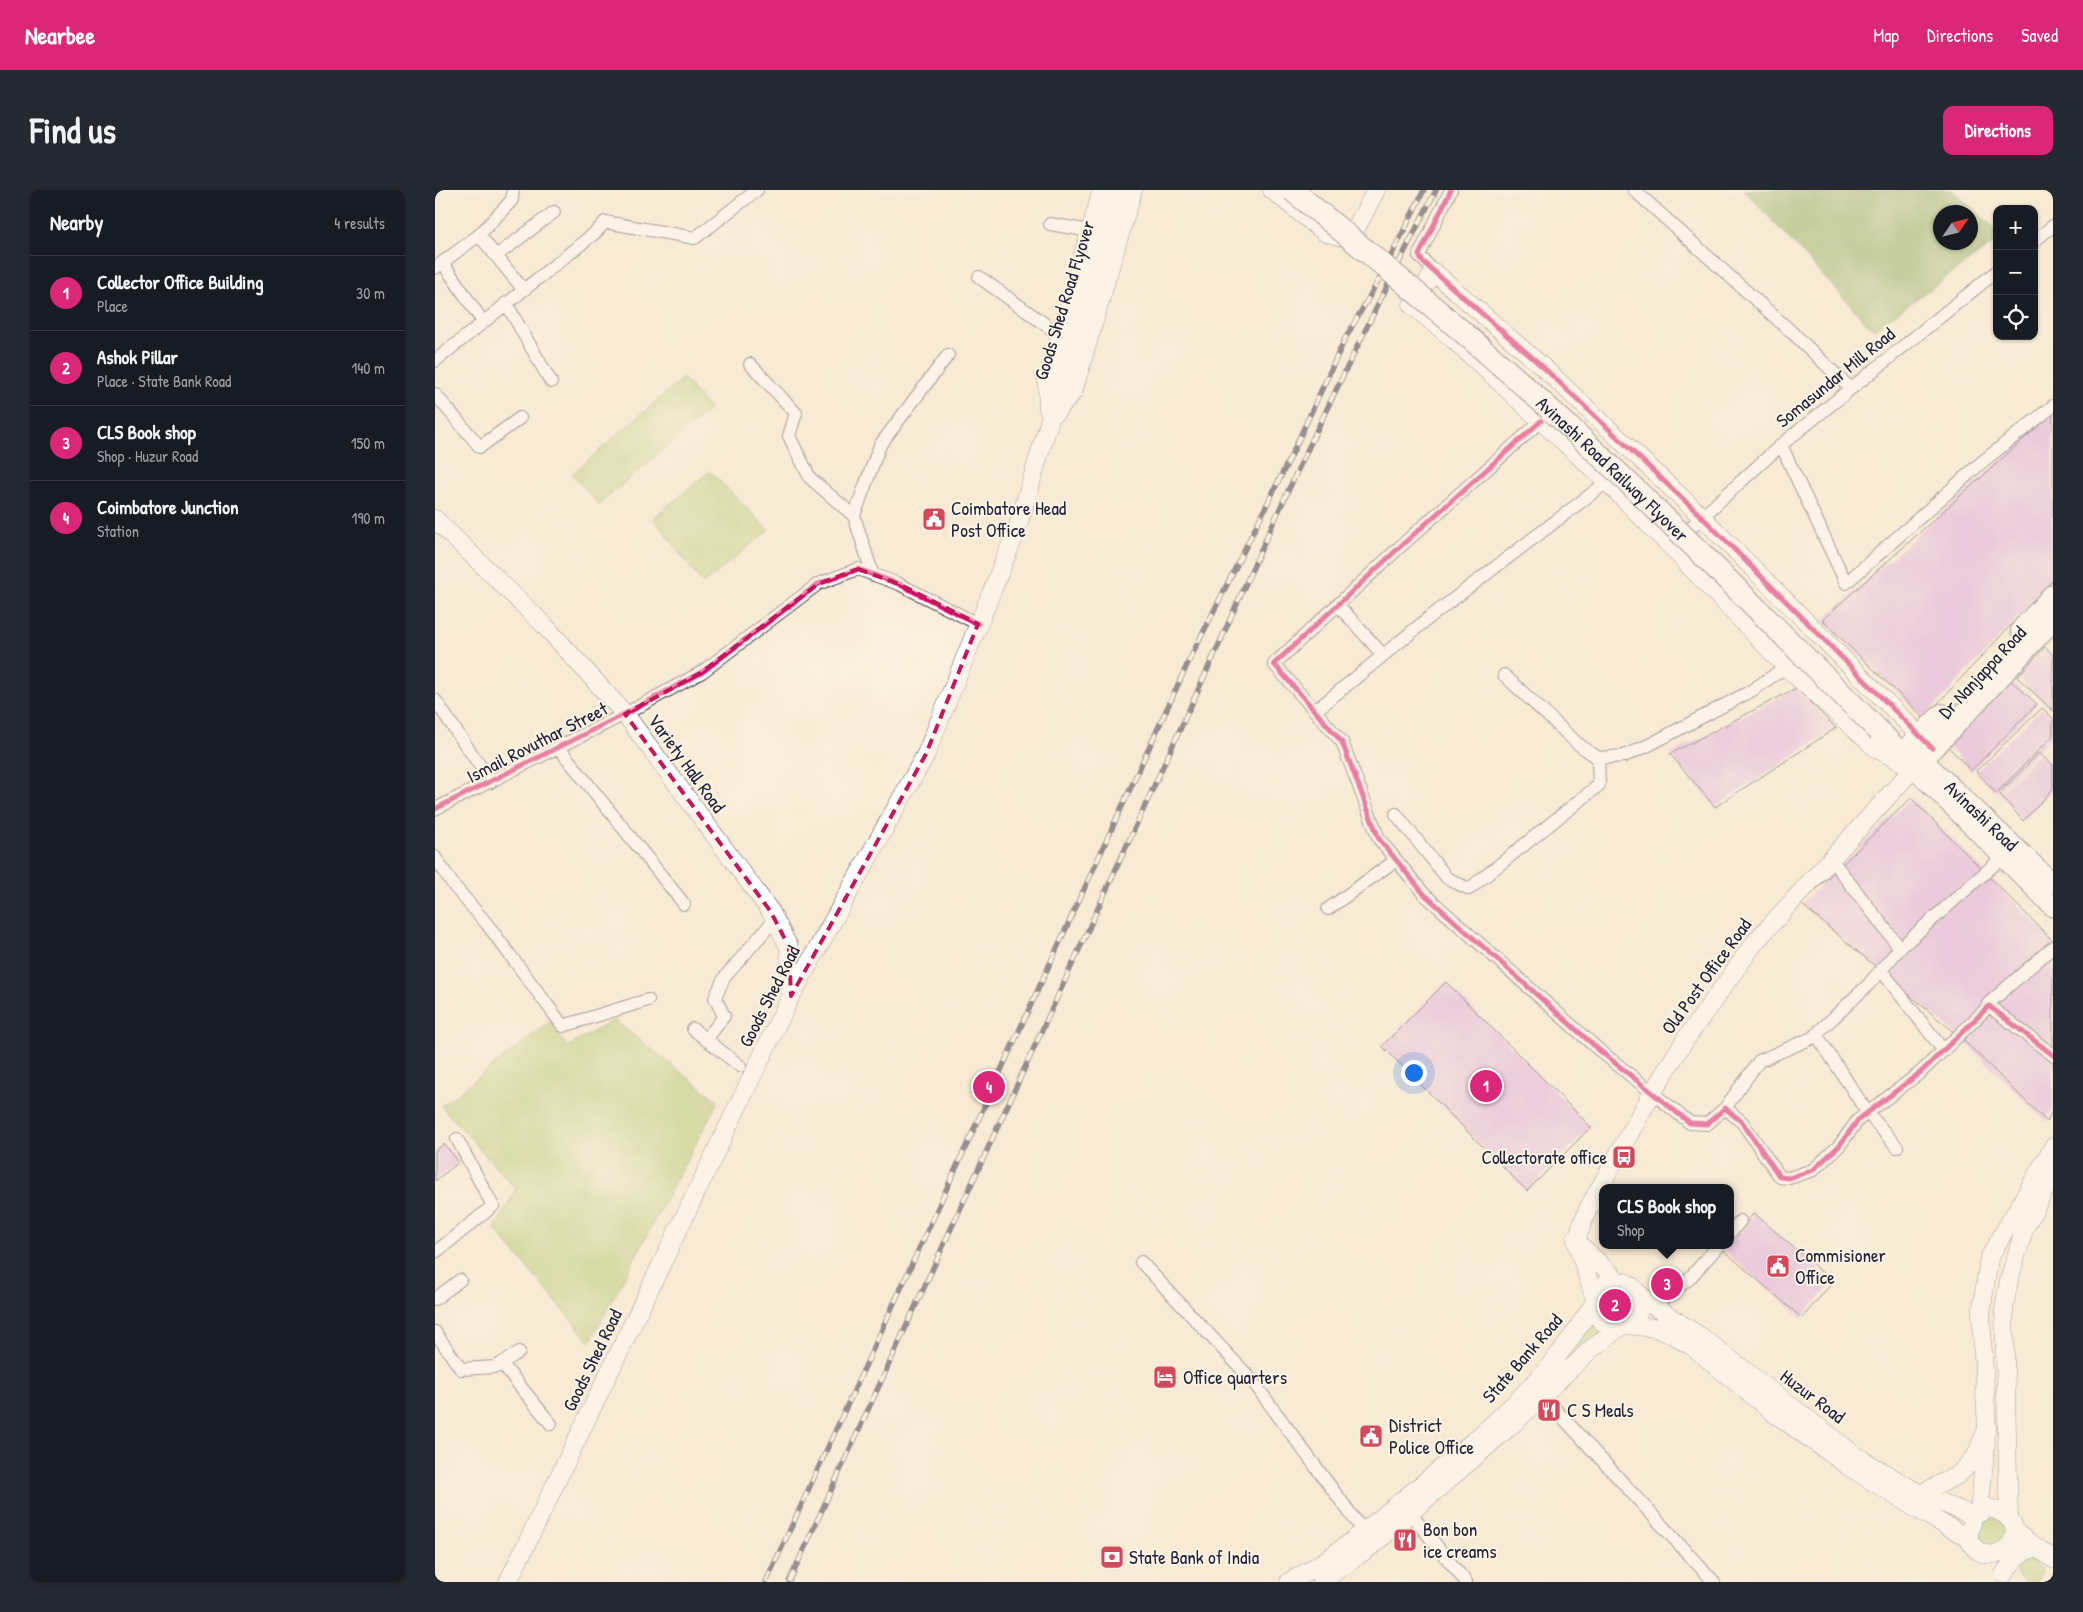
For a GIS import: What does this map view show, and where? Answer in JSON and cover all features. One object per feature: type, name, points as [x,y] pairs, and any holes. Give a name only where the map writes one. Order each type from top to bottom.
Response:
[{"type":"highway","name":"Avinashi Road Railway Flyover","points":[[1292,190],[1464,333],[1544,404],[1883,726],[1920,752]]},
{"type":"highway","name":"Avinashi Road Railway Flyover","points":[[1315,190],[1473,322],[1565,404],[1883,726]]},
{"type":"highway","name":"Dr Nanjappa Road","points":[[1920,752],[2053,596]]},
{"type":"highway","name":"Dr Nanjappa Road","points":[[1920,752],[2053,619]]},
{"type":"main road","points":[[1049,422],[1047,380],[1102,190]]},
{"type":"main road","name":"Goods Shed Road Flyover","points":[[1049,422],[1119,190]]},
{"type":"main road","points":[[1049,422],[1073,392],[1133,190]]},
{"type":"main road","points":[[1272,190],[1324,232],[1347,238],[1354,232],[1376,190]]},
{"type":"main road","points":[[1434,272],[1543,367],[1701,516],[1920,752],[1877,749],[1786,667],[1607,482],[1454,340],[1412,305],[1434,272]]},
{"type":"main road","name":"Goods Shed Road","points":[[508,1582],[791,996],[926,754],[1016,532],[1049,422]]},
{"type":"main road","points":[[1668,512],[1687,530]]},
{"type":"main road","name":"Variety Hall Road","points":[[435,519],[545,626],[625,714],[775,919],[789,947],[791,996]]},
{"type":"main road","name":"Avinashi Road","points":[[1920,752],[1946,801],[2004,856],[2053,907]]},
{"type":"main road","name":"Avinashi Road","points":[[1920,752],[2053,883]]},
{"type":"main road","name":"Old Post Office Road","points":[[1602,1184],[1652,1093],[1685,1040],[1756,941],[1831,859],[1920,752]]},
{"type":"main road","points":[[2038,1548],[2027,1550],[2014,1559],[2008,1578],[1987,1557],[1978,1554],[1968,1538],[1977,1514],[1987,1429],[1981,1315],[1989,1258],[2053,1147]]},
{"type":"main road","points":[[1987,1557],[2004,1553],[2015,1540],[2012,1525],[2004,1309],[2009,1280],[2025,1227],[2053,1175]]},
{"type":"main road","name":"Old Post Office Road","points":[[1576,1240],[1588,1209],[1599,1189]]},
{"type":"main road","points":[[1576,1240],[1618,1281]]},
{"type":"main road","points":[[1576,1240],[1594,1301],[1595,1313],[1605,1324],[1623,1326],[1638,1314],[1640,1307],[1637,1292],[1625,1282],[1618,1281],[1603,1285],[1594,1301]]},
{"type":"main road","name":"Huzur Road","points":[[1637,1292],[1653,1306],[1699,1336],[1856,1456],[1920,1494],[1977,1514]]},
{"type":"main road","name":"State Bank Road","points":[[1289,1582],[1312,1570],[1364,1532],[1436,1473],[1498,1418],[1555,1359],[1594,1301]]},
{"type":"main road","name":"State Bank Road","points":[[1321,1582],[1373,1545],[1411,1513],[1543,1396],[1591,1350],[1623,1326]]},
{"type":"main road","name":"Huzur Road","points":[[1623,1326],[1655,1328],[1675,1336],[1694,1348],[1771,1411],[1849,1466],[1920,1511],[1968,1538]]},
{"type":"main road","points":[[1920,1494],[1958,1475],[1976,1456],[1987,1429]]},
{"type":"main road","points":[[1977,1514],[1990,1508],[2000,1511],[2012,1525],[2053,1559]]},
{"type":"street","points":[[483,322],[439,265],[479,234],[512,200],[513,190]]},
{"type":"street","points":[[437,353],[483,322],[596,232],[605,222],[695,238],[757,190]]},
{"type":"street","points":[[1434,272],[1419,255],[1451,190]]},
{"type":"street","points":[[1634,190],[1797,337],[1850,388]]},
{"type":"street","points":[[496,256],[554,212]]},
{"type":"street","points":[[1050,224],[1090,231]]},
{"type":"street","points":[[2038,238],[2053,226]]},
{"type":"street","points":[[479,234],[523,290]]},
{"type":"street","name":"Somasundar Mill Road","points":[[1670,546],[1781,445],[1993,274]]},
{"type":"street","points":[[979,277],[1060,335]]},
{"type":"street","points":[[506,303],[551,382]]},
{"type":"street","points":[[854,516],[880,445],[948,355]]},
{"type":"street","points":[[749,364],[796,413],[789,436],[810,478],[854,516],[873,575]]},
{"type":"street","points":[[435,394],[480,448],[520,418]]},
{"type":"street","points":[[1781,445],[1846,583],[1982,462],[2053,406]]},
{"type":"street","points":[[1541,421],[1274,664],[1342,742],[1379,840],[1424,894],[1599,1050],[1690,1124],[1707,1124],[1725,1108],[1759,1061],[1812,1038],[1881,970],[1900,948],[2004,856]]},
{"type":"street","points":[[1315,711],[1430,617],[1607,482]]},
{"type":"street","name":"Ismail Rovuthar Street","points":[[435,809],[559,748],[702,672],[818,584],[858,569],[899,584],[978,624]]},
{"type":"street","points":[[1338,605],[1383,656]]},
{"type":"street","points":[[1504,675],[1578,744],[1598,758],[1624,756],[1649,745],[1751,691],[1786,667]]},
{"type":"street","points":[[435,699],[491,782]]},
{"type":"street","points":[[559,748],[684,904]]},
{"type":"street","points":[[1396,814],[1447,878],[1469,889],[1599,785],[1598,758]]},
{"type":"street","points":[[435,857],[454,886],[487,924],[563,1026],[649,1000]]},
{"type":"street","points":[[1831,859],[1900,948]]},
{"type":"street","points":[[1328,909],[1396,860]]},
{"type":"street","points":[[706,1040],[724,1016],[715,998],[724,978],[775,919]]},
{"type":"street","points":[[1988,1004],[2053,947]]},
{"type":"street","points":[[1881,970],[1944,1051]]},
{"type":"street","points":[[1725,1108],[1742,1122],[1780,1177],[1789,1178],[1813,1170],[1839,1146],[1858,1120],[1921,1072],[1989,1006],[2053,1055]]},
{"type":"street","points":[[693,1029],[740,1066]]},
{"type":"street","points":[[1816,1034],[1867,1112],[1897,1147]]},
{"type":"street","points":[[437,1251],[493,1206],[457,1138]]},
{"type":"street","points":[[1734,1229],[1740,1222]]},
{"type":"street","points":[[1653,1306],[1689,1280],[1716,1249]]},
{"type":"street","points":[[1141,1262],[1251,1379],[1364,1532]]},
{"type":"street","points":[[435,1299],[460,1280]]},
{"type":"street","points":[[435,1332],[461,1369],[496,1367],[519,1352]]},
{"type":"street","points":[[501,1364],[551,1424]]},
{"type":"street","points":[[1543,1396],[1714,1582]]},
{"type":"street","points":[[1411,1513],[1466,1582]]},
{"type":"highlighted area","points":[[858,569],[899,584],[978,624],[926,754],[791,996],[789,947],[771,912],[625,714],[702,672],[818,584]]},
{"type":"green space","points":[[1744,190],[1952,190],[1969,205],[1933,205],[1933,250],[1978,250],[1978,213],[1993,226],[1993,244],[1873,330]]},
{"type":"green space","points":[[683,378],[710,409],[599,505],[572,474]]},
{"type":"green space","points":[[710,471],[769,530],[703,584],[653,518]]},
{"type":"green space","points":[[614,1020],[718,1101],[590,1342],[495,1229],[516,1189],[441,1106],[550,1022],[567,1047]]},
{"type":"green space","points":[[1594,1318],[1607,1329],[1572,1355]]},
{"type":"green space","points":[[1991,1518],[1997,1519],[2007,1526],[2005,1544],[1983,1546],[1977,1536],[1980,1524]]},
{"type":"green space","points":[[2027,1558],[2043,1571],[2036,1582],[2024,1582],[2015,1572]]},
{"type":"building","points":[[2053,413],[2053,580],[1924,718],[1822,620]]},
{"type":"building","points":[[2045,647],[2053,655],[2053,711],[2017,677]]},
{"type":"building","points":[[2009,679],[2037,704],[1971,771],[1946,744]]},
{"type":"building","points":[[1796,688],[1836,728],[1715,807],[1670,754]]},
{"type":"building","points":[[2042,708],[2053,718],[2053,736],[1996,793],[1976,771]]},
{"type":"building","points":[[2039,753],[2053,765],[2053,789],[2023,821],[1999,793]]},
{"type":"building","points":[[1911,798],[2053,941],[2053,1108],[2047,1122],[1962,1039],[1801,904]]},
{"type":"building","points":[[1446,982],[1591,1127],[1527,1191],[1382,1046]]},
{"type":"building","points":[[444,1144],[459,1162],[435,1181],[435,1151]]},
{"type":"building","name":"Commisioner Office","points":[[1754,1213],[1833,1282],[1802,1318],[1723,1250],[1734,1249],[1734,1237]]},
{"type":"railway","points":[[766,1582],[1187,665],[1291,456],[1345,339],[1381,276],[1424,190]]},
{"type":"railway","points":[[789,1582],[1298,469],[1436,190]]},
{"type":"cycle path","points":[[1451,190],[1419,255],[1422,261],[1543,367],[1701,516],[1932,748]]},
{"type":"cycle path","points":[[1541,421],[1402,545],[1274,664],[1342,742],[1379,839],[1424,894],[1599,1050],[1690,1123],[1707,1124],[1725,1108],[1742,1122],[1780,1177],[1789,1178],[1813,1170],[1839,1146],[1858,1120],[1921,1072],[1989,1006],[2053,1055]]},
{"type":"cycle path","points":[[435,809],[625,714],[702,672],[818,584],[858,569],[899,584],[978,624]]},
{"type":"place","name":"Coimbatore Head Post Office","points":[[934,519]]},
{"type":"place","name":"Collector Office Building","points":[[1486,1086]]},
{"type":"place","name":"Coimbatore Junction","points":[[989,1087]]},
{"type":"place","name":"Collectorate office","points":[[1624,1157]]},
{"type":"place","name":"Commisioner Office","points":[[1778,1266]]},
{"type":"place","name":"CLS Book shop","points":[[1667,1284]]},
{"type":"place","name":"Ashok Pillar","points":[[1615,1305]]},
{"type":"place","name":"Office quarters","points":[[1165,1377]]},
{"type":"place","name":"C S Meals","points":[[1549,1410]]},
{"type":"place","name":"District Police Office","points":[[1371,1436]]},
{"type":"place","name":"Bon bon ice creams","points":[[1405,1540]]},
{"type":"place","name":"State Bank of India","points":[[1112,1557]]}]
